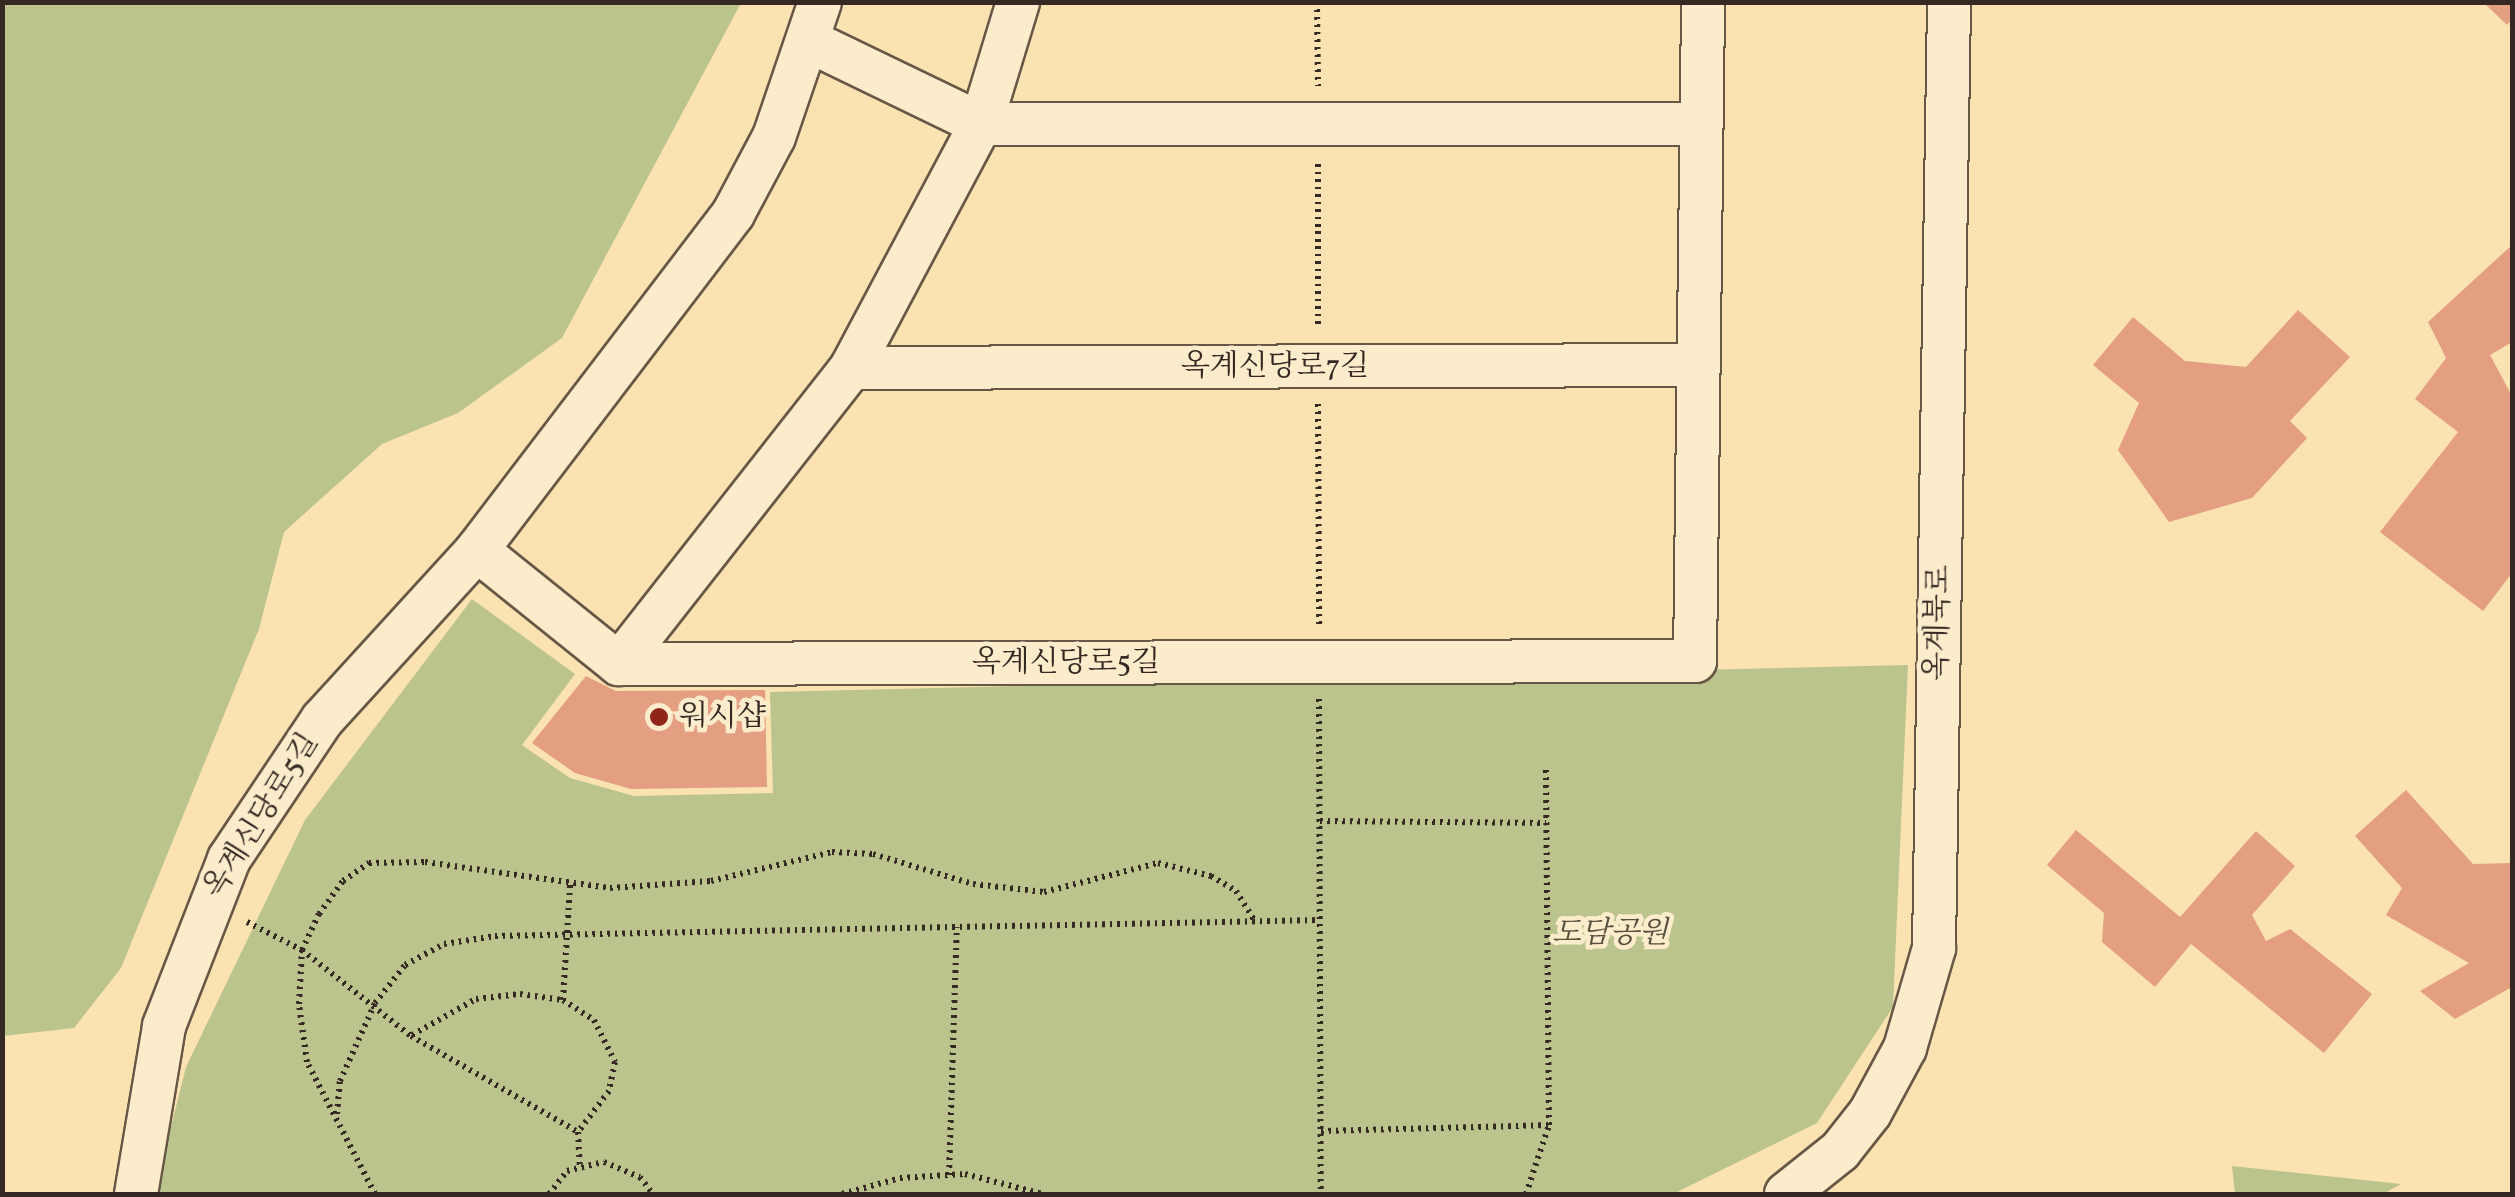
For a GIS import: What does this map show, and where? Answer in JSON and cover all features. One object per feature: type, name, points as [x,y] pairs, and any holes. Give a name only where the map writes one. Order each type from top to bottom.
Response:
[{"type":"street","points":[[477,550],[620,664],[851,368],[980,124],[1018,2]]},
{"type":"street","points":[[1699,365],[1703,2]]},
{"type":"street","name":"옥계북로","points":[[1786,1194],[1840,1150],[1870,1113],[1904,1048],[1934,948],[1949,2]]},
{"type":"street","name":"옥계신당로5길","points":[[136,1194],[164,1026],[208,902],[260,810],[322,720],[477,550],[734,214],[774,137],[815,22],[980,124],[1702,124]]},
{"type":"street","name":"옥계신당로5길","points":[[620,664],[1695,660],[1699,365]]},
{"type":"street","name":"옥계신당로7길","points":[[851,368],[1699,365]]},
{"type":"path","points":[[1317,2],[1321,1194]]},
{"type":"path","points":[[1526,1194],[1549,1125],[1546,769]]},
{"type":"path","points":[[1320,821],[1546,823]]},
{"type":"path","points":[[375,1194],[307,1062],[298,1004],[302,950],[342,881],[369,863],[425,862],[610,888],[711,881],[832,852],[873,854],[973,884],[1044,892],[1158,863],[1186,865],[1236,891],[1255,922]]},
{"type":"path","points":[[563,1000],[570,934],[570,884]]},
{"type":"path","points":[[208,902],[302,950],[375,1003],[411,1036],[578,1132]]},
{"type":"path","points":[[337,1116],[340,1080],[375,1003],[405,964],[444,944],[570,934],[1320,920]]},
{"type":"path","points":[[949,1174],[956,927]]},
{"type":"path","points":[[411,1036],[476,999],[520,994],[563,1000],[594,1020],[615,1062],[609,1091],[578,1132],[580,1165]]},
{"type":"path","points":[[1321,1131],[1549,1125]]},
{"type":"path","points":[[549,1194],[580,1165],[624,1166],[653,1194]]},
{"type":"path","points":[[842,1194],[900,1178],[949,1174],[1043,1194]]},
{"type":"green space","points":[[2,3],[741,3],[562,338],[458,413],[382,444],[284,532],[259,629],[121,968],[74,1028],[3,1036]]},
{"type":"green space","name":"도담공원","points":[[472,599],[575,674],[522,745],[570,778],[634,796],[773,793],[770,692],[1908,665],[1893,1007],[1817,1123],[1673,1194],[154,1194],[186,1067],[305,820]]},
{"type":"green space","points":[[2232,1166],[2401,1184],[2383,1194],[2235,1194]]},
{"type":"building","points":[[2483,2],[2512,2],[2512,19],[2507,25]]},
{"type":"building","points":[[2512,245],[2512,342],[2490,355],[2512,396],[2512,573],[2483,611],[2380,532],[2458,432],[2415,399],[2446,358],[2428,322]]},
{"type":"building","points":[[2298,310],[2350,357],[2290,421],[2307,438],[2252,498],[2169,522],[2118,450],[2139,403],[2093,365],[2133,317],[2185,361],[2246,367]]},
{"type":"building","name":"워시샵","points":[[586,676],[616,691],[765,690],[767,787],[631,789],[575,773],[532,743]]},
{"type":"building","points":[[2406,790],[2473,864],[2512,863],[2512,987],[2455,1019],[2420,991],[2469,963],[2386,915],[2402,888],[2355,836]]},
{"type":"building","points":[[2076,830],[2180,917],[2256,831],[2295,866],[2252,915],[2266,941],[2290,929],[2372,994],[2324,1053],[2191,944],[2155,987],[2102,942],[2104,913],[2047,865]]},
{"type":"place","name":"워시샵","points":[[659,717]]}]
